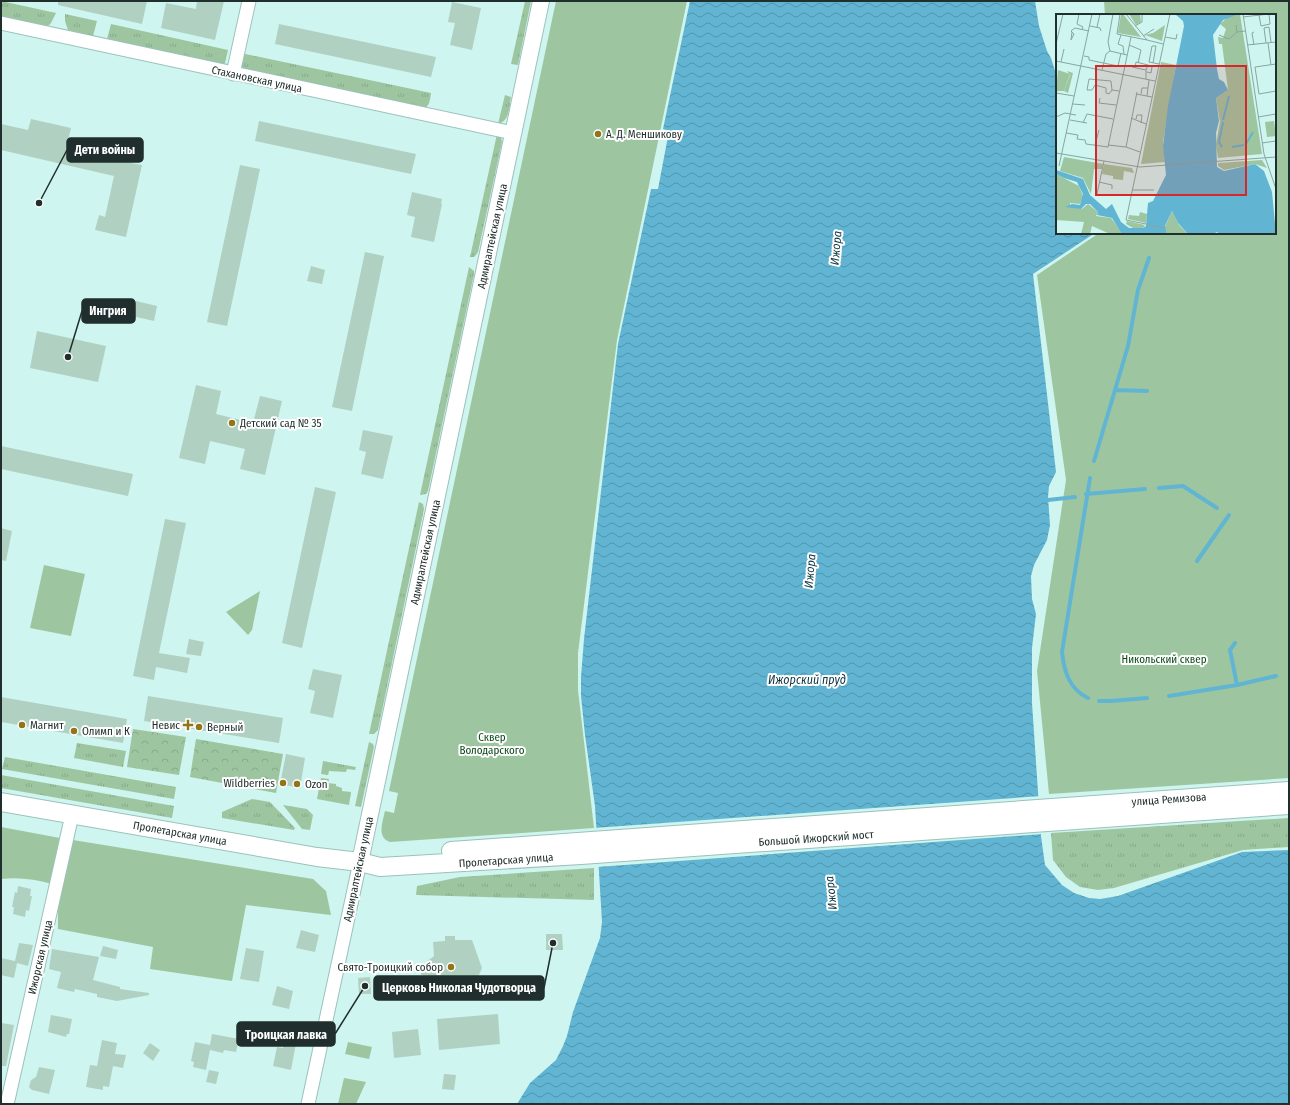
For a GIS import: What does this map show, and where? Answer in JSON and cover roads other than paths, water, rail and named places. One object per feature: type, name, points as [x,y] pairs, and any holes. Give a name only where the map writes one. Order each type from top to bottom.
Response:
[{"type":"main road","name":"улица Ремизова","points":[[1050,814],[1289,791]]},
{"type":"main road","name":"Пролетарская улица","points":[[1,802],[317,857],[360,862],[380,868],[580,848]]},
{"type":"main road","name":"улица Ремизова","points":[[1050,814],[1289,805]]},
{"type":"main road","name":"Большой Ижорский мост","points":[[580,848],[1050,814]]},
{"type":"street","points":[[233,74],[249,1]]},
{"type":"street","name":"Адмиралтейская улица","points":[[308,1104],[541,1]]},
{"type":"street","name":"Стахановская улица","points":[[1,23],[513,133]]},
{"type":"street","name":"Ижорская улица","points":[[8,1100],[72,814]]},
{"type":"water","name":"Ижорский пруд","points":[[690,1],[1035,1],[1039,26],[1056,74],[1056,234],[1093,234],[1033,274],[1056,472],[1049,486],[1048,497],[1050,525],[1047,540],[1034,565],[1031,576],[1032,599],[1036,614],[1032,648],[1032,703],[1041,836],[1045,865],[1062,885],[1074,893],[1089,898],[1100,899],[1118,896],[1242,852],[1289,850],[1289,1104],[517,1104],[530,1083],[556,1060],[563,1046],[573,1012],[600,938],[602,922],[595,806],[585,735],[581,696],[581,677],[584,639],[618,344],[651,189],[658,189],[669,131],[663,129]]},
{"type":"waterway","points":[[1094,461],[1128,346],[1138,290],[1149,258]]},
{"type":"waterway","points":[[1116,390],[1147,391]]},
{"type":"waterway","points":[[1088,698],[1076,690],[1069,679],[1064,666],[1062,652],[1090,478]]},
{"type":"waterway","points":[[1159,488],[1183,486],[1217,508]]},
{"type":"waterway","points":[[1086,494],[1145,489]]},
{"type":"waterway","points":[[1048,500],[1075,497]]},
{"type":"waterway","points":[[1197,561],[1229,515]]},
{"type":"waterway","points":[[1235,643],[1230,650],[1237,685]]},
{"type":"waterway","points":[[1169,696],[1237,685],[1276,676]]},
{"type":"waterway","points":[[1099,701],[1147,698]]},
{"type":"place","name":"А. Д. Меншикову","points":[[598,134]]},
{"type":"place","name":"Дети войны","points":[[39,203]]},
{"type":"place","name":"Ингрия","points":[[68,357]]},
{"type":"place","name":"Детский сад № 35","points":[[232,423]]},
{"type":"place","name":"Магнит","points":[[22,725]]},
{"type":"place","name":"Невис","points":[[188,725]]},
{"type":"place","name":"Верный","points":[[199,727]]},
{"type":"place","name":"Олимп и К","points":[[74,731]]},
{"type":"place","name":"Wildberries","points":[[283,783]]},
{"type":"place","name":"Ozon","points":[[297,784]]},
{"type":"place","name":"Церковь Николая Чудотворца","points":[[553,943]]},
{"type":"place","name":"Свято-Троицкий собор","points":[[451,967]]},
{"type":"place","name":"Троицкая лавка","points":[[365,986]]},
{"type":"water label","name":"Ижора","points":[[836,248]]},
{"type":"water label","name":"Ижора","points":[[810,571]]},
{"type":"water label","name":"Ижора","points":[[831,893]]},
{"type":"park label","name":"Никольский сквер","points":[[1164,659]]},
{"type":"park label","name":"Сквер Володарского","points":[[492,743]]}]
